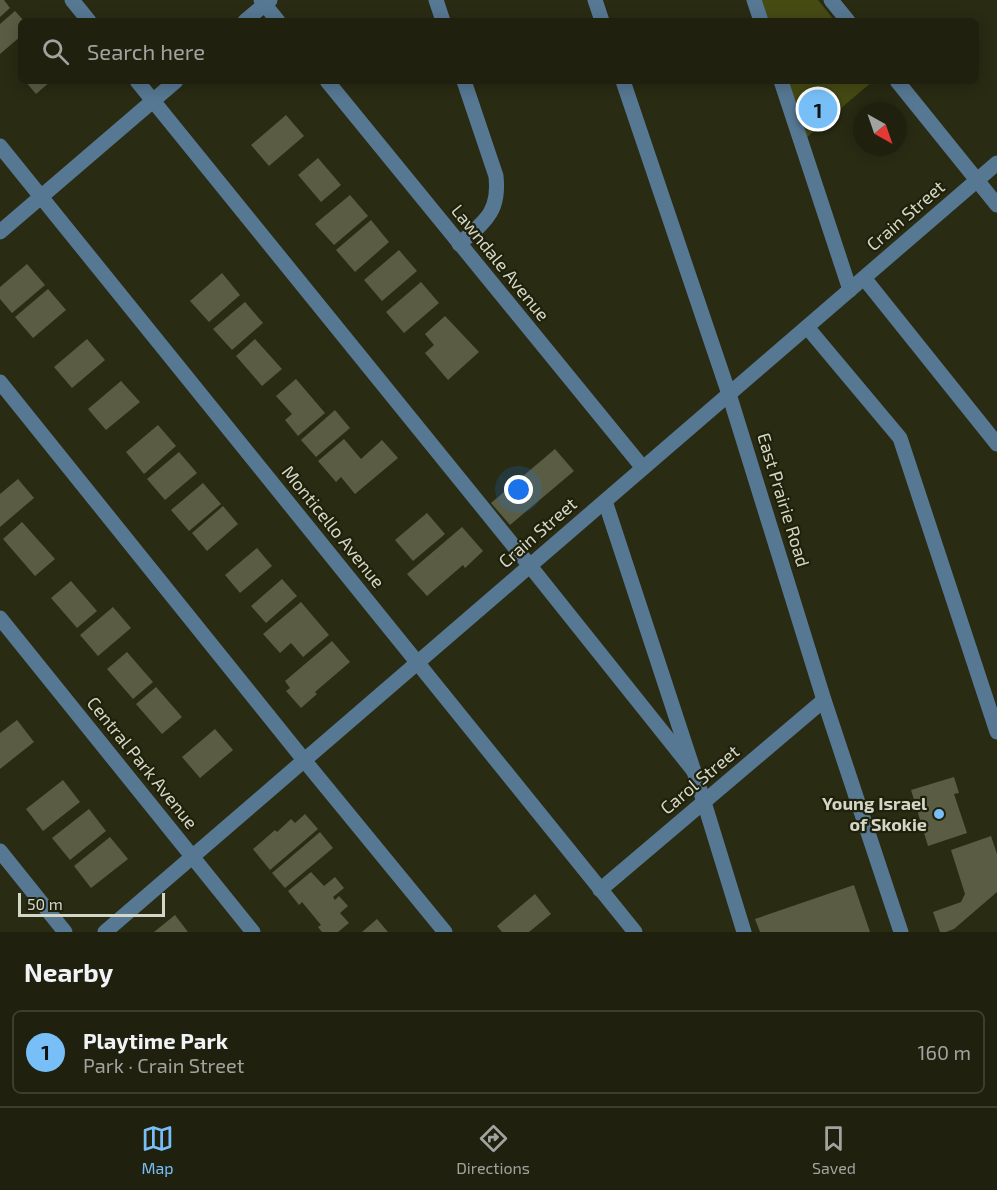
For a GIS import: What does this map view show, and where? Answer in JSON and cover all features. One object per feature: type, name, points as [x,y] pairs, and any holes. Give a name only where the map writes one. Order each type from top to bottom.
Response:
[{"type":"street","points":[[72,0],[86,18]]},
{"type":"street","points":[[436,0],[442,18]]},
{"type":"street","points":[[595,0],[601,18]]},
{"type":"street","points":[[754,0],[760,18]]},
{"type":"street","points":[[831,0],[846,18]]},
{"type":"street","points":[[248,18],[265,1],[276,18]]},
{"type":"street","points":[[139,84],[693,770]]},
{"type":"street","points":[[0,232],[173,84]]},
{"type":"street","name":"Lawndale Avenue","points":[[329,84],[643,468]]},
{"type":"street","points":[[459,244],[491,214],[498,190],[496,176],[465,84]]},
{"type":"street","name":"East Prairie Road","points":[[624,84],[729,394],[901,932]]},
{"type":"street","points":[[782,84],[850,290]]},
{"type":"street","points":[[899,84],[997,205]]},
{"type":"street","name":"Monticello Avenue","points":[[0,146],[635,932]]},
{"type":"street","name":"Crain Street","points":[[105,932],[997,163]]},
{"type":"street","points":[[864,278],[997,444]]},
{"type":"street","points":[[807,327],[900,438],[997,732]]},
{"type":"street","points":[[0,382],[445,932]]},
{"type":"street","points":[[605,501],[704,802],[744,932]]},
{"type":"street","name":"Central Park Avenue","points":[[0,618],[253,932]]},
{"type":"street","name":"Carol Street","points":[[600,890],[825,700]]},
{"type":"street","points":[[0,851],[65,932]]},
{"type":"green space","points":[[761,0],[818,0],[833,18],[767,18]]},
{"type":"green space","points":[[789,84],[869,84],[806,138]]},
{"type":"building","points":[[0,0],[4,0],[10,8],[0,17]]},
{"type":"building","points":[[15,11],[21,18],[18,18],[18,39],[0,54],[0,24]]},
{"type":"building","points":[[28,84],[48,84],[36,94]]},
{"type":"building","points":[[286,115],[304,136],[269,166],[251,145]]},
{"type":"building","points":[[318,158],[341,185],[321,202],[298,175]]},
{"type":"building","points":[[350,195],[368,216],[334,245],[315,224]]},
{"type":"building","points":[[371,220],[389,242],[355,272],[336,250]]},
{"type":"building","points":[[399,250],[417,271],[382,301],[364,280]]},
{"type":"building","points":[[27,264],[45,285],[12,313],[0,299],[0,287]]},
{"type":"building","points":[[222,273],[240,295],[209,322],[190,301]]},
{"type":"building","points":[[421,282],[439,303],[404,333],[386,312]]},
{"type":"building","points":[[48,289],[66,310],[33,338],[15,317]]},
{"type":"building","points":[[245,302],[263,323],[232,350],[213,329]]},
{"type":"building","points":[[445,316],[479,352],[448,380],[425,353],[434,345],[425,334]]},
{"type":"building","points":[[87,339],[105,360],[72,388],[54,367]]},
{"type":"building","points":[[255,339],[282,369],[262,386],[236,356]]},
{"type":"building","points":[[296,379],[325,413],[298,436],[285,420],[292,414],[276,396]]},
{"type":"building","points":[[121,381],[140,402],[106,430],[88,409]]},
{"type":"building","points":[[335,410],[350,428],[316,457],[301,440]]},
{"type":"building","points":[[158,425],[176,446],[144,474],[126,452]]},
{"type":"building","points":[[344,439],[361,459],[382,440],[398,458],[355,494],[341,477],[336,482],[318,461]]},
{"type":"building","points":[[555,449],[574,471],[510,525],[491,503]]},
{"type":"building","points":[[179,452],[197,473],[165,500],[147,479]]},
{"type":"building","points":[[18,479],[34,498],[0,527],[0,494]]},
{"type":"building","points":[[203,483],[221,504],[189,531],[171,510]]},
{"type":"building","points":[[223,506],[238,524],[207,551],[192,533]]},
{"type":"building","points":[[427,513],[445,534],[413,561],[395,540]]},
{"type":"building","points":[[22,522],[55,559],[35,576],[3,539]]},
{"type":"building","points":[[462,527],[483,551],[465,568],[463,565],[427,596],[407,574]]},
{"type":"building","points":[[257,548],[272,566],[240,593],[225,575]]},
{"type":"building","points":[[282,579],[297,596],[266,623],[251,606]]},
{"type":"building","points":[[71,581],[97,611],[77,628],[51,598]]},
{"type":"building","points":[[301,602],[329,635],[303,657],[291,643],[280,653],[263,634]]},
{"type":"building","points":[[113,607],[131,628],[98,656],[80,635]]},
{"type":"building","points":[[332,641],[350,662],[315,692],[317,694],[301,708],[286,691],[290,688],[285,681]]},
{"type":"building","points":[[127,652],[153,682],[133,699],[107,669]]},
{"type":"building","points":[[156,687],[182,717],[162,734],[136,704]]},
{"type":"building","points":[[17,720],[34,742],[0,769],[0,733]]},
{"type":"building","points":[[215,729],[233,750],[200,778],[182,757]]},
{"type":"building","name":"Young Israel of Skokie","points":[[954,777],[959,793],[954,794],[967,833],[928,846],[911,790]]},
{"type":"building","points":[[63,780],[80,802],[43,831],[26,809]]},
{"type":"building","points":[[89,809],[106,831],[70,860],[52,838]]},
{"type":"building","points":[[305,814],[318,829],[270,870],[253,849],[291,819],[295,823]]},
{"type":"building","points":[[320,832],[333,848],[285,888],[272,873]]},
{"type":"building","points":[[991,836],[997,854],[997,892],[954,929],[940,932],[933,912],[961,902],[965,894],[951,850]]},
{"type":"building","points":[[110,837],[128,859],[91,888],[74,866]]},
{"type":"building","points":[[311,872],[324,886],[335,877],[344,888],[333,897],[335,900],[339,896],[348,906],[340,913],[349,923],[338,932],[322,932],[318,927],[321,925],[302,902],[299,905],[288,891]]},
{"type":"building","points":[[854,885],[870,932],[760,932],[755,919]]},
{"type":"building","points":[[535,894],[551,914],[529,932],[502,932],[497,926]]},
{"type":"building","points":[[175,915],[188,932],[154,932]]},
{"type":"building","points":[[377,919],[388,932],[362,932]]},
{"type":"place","name":"Playtime Park","points":[[818,109]]},
{"type":"place","name":"Young Israel of Skokie","points":[[939,814]]}]
